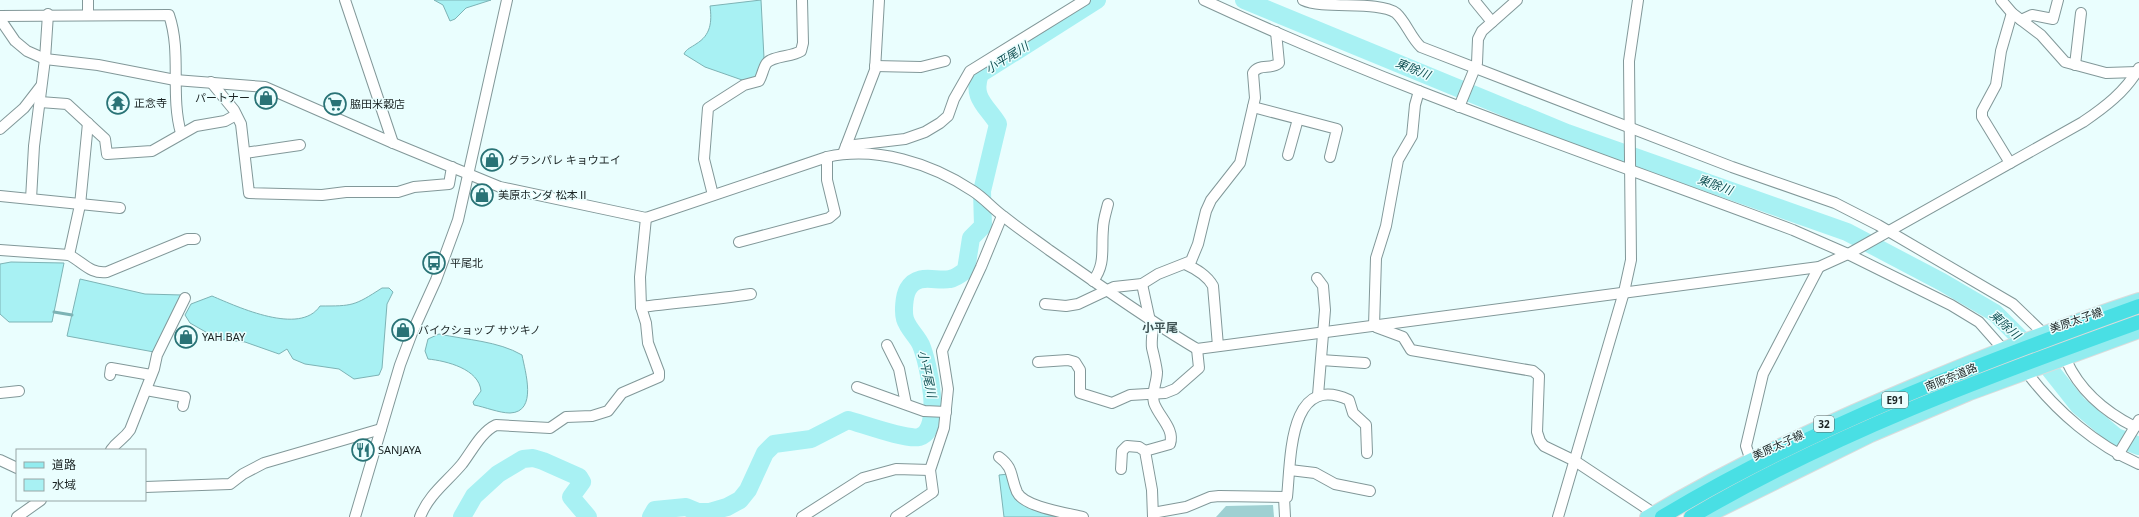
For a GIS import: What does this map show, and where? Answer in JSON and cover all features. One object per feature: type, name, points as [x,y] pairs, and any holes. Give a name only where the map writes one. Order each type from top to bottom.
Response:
[{"type":"highway","name":"南阪奈道路","points":[[1655,516],[1779,452],[1856,416],[1950,377],[2139,306]]},
{"type":"highway","name":"南阪奈道路","points":[[1691,517],[1785,466],[1861,430],[1946,394],[2139,322]]},
{"type":"main road","name":"美原太子線","points":[[1655,516],[1750,458],[1860,407],[2040,332],[2139,299]]},
{"type":"main road","points":[[1707,517],[1871,436],[1970,394],[2032,373],[2103,344],[2139,332]]},
{"type":"street","points":[[88,0],[88,15]]},
{"type":"street","points":[[345,0],[393,143]]},
{"type":"street","points":[[355,517],[381,429],[412,333],[436,280],[448,248],[468,175],[507,0]]},
{"type":"street","points":[[713,195],[704,159],[708,108],[744,85],[759,81],[767,63],[770,60],[796,55],[801,51],[802,0]]},
{"type":"street","points":[[845,149],[875,66],[879,0]]},
{"type":"street","points":[[0,19],[15,41],[27,51],[45,59],[98,65],[176,80],[265,87],[468,175],[500,187],[646,218],[827,157],[845,149],[905,139],[925,132],[948,116],[954,99],[970,71],[1085,0]]},
{"type":"street","points":[[1204,0],[1276,32],[1459,107],[1793,230],[1849,254],[1918,288],[1979,322],[2005,346]]},
{"type":"street","points":[[1303,0],[1310,4],[1349,4],[1386,8],[1396,13],[1421,47],[1732,167],[1835,203],[1885,234],[2013,304],[2040,332]]},
{"type":"street","points":[[1474,0],[1492,22]]},
{"type":"street","points":[[1459,107],[1477,63],[1478,39],[1492,22],[1517,0]]},
{"type":"street","points":[[1558,517],[1624,292],[1631,260],[1630,171],[1628,139],[1629,61],[1631,36],[1638,0]]},
{"type":"street","points":[[2001,0],[2012,12],[2040,35],[2065,62],[2106,72],[2138,69]]},
{"type":"street","points":[[2021,20],[2032,15],[2053,19],[2058,0]]},
{"type":"street","points":[[2010,163],[1982,117],[1982,111],[1996,85],[2001,51],[2012,12]]},
{"type":"street","points":[[2075,65],[2081,13]]},
{"type":"street","points":[[31,198],[34,146],[45,59],[48,14]]},
{"type":"street","points":[[0,16],[48,14],[169,15],[174,41],[177,121],[181,133]]},
{"type":"street","points":[[1045,304],[1066,306],[1078,304],[1114,287],[1142,284],[1171,268],[1185,264],[1194,256],[1206,211],[1211,200],[1240,163],[1256,98],[1253,74],[1255,69],[1260,67],[1275,66],[1279,63],[1276,32]]},
{"type":"street","points":[[875,66],[921,67],[946,61]]},
{"type":"street","points":[[845,149],[885,155],[924,166],[949,177],[974,191],[1002,216],[1152,323],[1197,349],[1819,267],[1849,254],[2083,122],[2110,104],[2127,86],[2138,69]]},
{"type":"street","points":[[210,82],[236,115],[241,124],[249,193],[322,195],[346,192],[398,192],[414,187],[449,184],[452,167]]},
{"type":"street","points":[[0,129],[35,96],[42,84]]},
{"type":"street","points":[[1374,326],[1376,258],[1386,226],[1398,160],[1412,136],[1415,105],[1419,91]]},
{"type":"street","points":[[40,102],[67,104],[105,139],[107,154],[152,151],[181,133],[196,126],[225,121],[236,115]]},
{"type":"street","points":[[1253,107],[1337,129],[1330,157]]},
{"type":"street","points":[[1288,155],[1298,119]]},
{"type":"street","points":[[70,255],[80,205],[88,123]]},
{"type":"street","points":[[245,153],[300,145]]},
{"type":"street","points":[[739,242],[829,218],[835,213],[827,180],[827,157]]},
{"type":"street","points":[[0,196],[120,208]]},
{"type":"street","points":[[1093,281],[1100,273],[1103,262],[1102,228],[1108,204]]},
{"type":"street","points":[[896,517],[933,492],[930,470],[944,428],[948,389],[942,351],[981,267],[1002,216]]},
{"type":"street","points":[[420,517],[430,496],[462,464],[469,452],[491,427],[496,425],[550,428],[566,417],[599,415],[608,411],[622,393],[659,377],[659,372],[648,343],[646,323],[641,307],[640,277],[646,218]]},
{"type":"street","points":[[0,250],[70,255],[78,260],[89,271],[107,272],[188,239],[195,239]]},
{"type":"street","points":[[1185,264],[1195,268],[1210,280],[1213,286],[1218,346]]},
{"type":"street","points":[[1750,458],[1746,446],[1762,374],[1819,267]]},
{"type":"street","points":[[1317,278],[1322,286],[1324,294],[1324,332],[1318,395]]},
{"type":"street","points":[[1142,284],[1152,323],[1152,346],[1157,373],[1153,393],[1154,402],[1161,418],[1169,428],[1172,440],[1170,444],[1145,451]]},
{"type":"street","points":[[641,307],[685,301],[708,301],[751,294]]},
{"type":"street","points":[[112,449],[117,441],[126,436],[130,430],[146,390],[156,355],[185,298]]},
{"type":"street","points":[[1374,326],[1403,337],[1411,350],[1532,372],[1539,376],[1537,432],[1540,441],[1544,446],[1575,461],[1655,516]]},
{"type":"street","points":[[887,345],[899,369],[906,404]]},
{"type":"street","points":[[1038,362],[1068,360],[1075,362],[1080,370],[1080,393],[1104,402],[1112,403],[1130,395],[1165,393],[1175,389],[1199,368],[1197,349]]},
{"type":"street","points":[[1321,360],[1365,363]]},
{"type":"street","points":[[2063,361],[2074,378],[2113,416],[2137,424],[2118,455]]},
{"type":"street","points":[[110,375],[111,368],[151,375]]},
{"type":"street","points":[[2032,373],[2040,390],[2081,429],[2118,455],[2139,464]]},
{"type":"street","points":[[857,387],[924,411],[945,412]]},
{"type":"street","points":[[0,393],[19,390]]},
{"type":"street","points":[[146,390],[185,398],[183,406]]},
{"type":"street","points":[[1121,469],[1122,451],[1128,446],[1139,447],[1145,451],[1152,490],[1153,515],[1186,507],[1214,497],[1287,497],[1298,416],[1309,401],[1318,395],[1325,394],[1349,400],[1353,413],[1366,424],[1367,453]]},
{"type":"street","points":[[146,487],[230,484],[264,463],[381,429]]},
{"type":"street","points":[[999,457],[1008,464],[1017,493],[1023,500],[1045,508],[1083,517]]},
{"type":"street","points":[[0,460],[16,468]]},
{"type":"street","points":[[802,517],[863,478],[896,469],[930,470]]},
{"type":"street","points":[[1290,470],[1315,473],[1335,484],[1370,490]]},
{"type":"street","points":[[1284,497],[1285,517]]},
{"type":"street","points":[[17,517],[39,501]]},
{"type":"shaded area","points":[[1273,505],[1274,517],[1216,517],[1226,506]]},
{"type":"water","points":[[434,0],[491,0],[466,8],[455,19],[450,21],[443,5]]},
{"type":"water","points":[[761,0],[764,58],[760,65],[758,76],[745,81],[705,67],[684,54],[688,49],[705,37],[708,32],[711,17],[710,6]]},
{"type":"water","points":[[11,262],[64,263],[52,322],[9,322],[0,314],[0,264]]},
{"type":"water","points":[[80,279],[145,294],[182,295],[154,352],[67,336]]},
{"type":"water","points":[[382,288],[389,288],[393,292],[387,304],[382,368],[379,375],[354,379],[339,369],[305,364],[293,359],[287,349],[279,354],[245,342],[218,339],[190,323],[185,315],[191,304],[212,296],[252,312],[284,319],[298,319],[311,315],[320,306],[340,306],[359,302]]},
{"type":"water","points":[[439,334],[493,344],[513,350],[522,355],[528,390],[524,406],[519,411],[510,413],[474,405],[473,402],[481,391],[479,383],[475,377],[453,364],[428,359],[425,351],[428,339]]},
{"type":"water","points":[[1009,474],[1016,500],[1023,504],[1066,517],[1004,517],[999,475]]},
{"type":"waterway","name":"小平尾川","points":[[651,517],[655,510],[686,507],[698,512],[710,512],[727,507],[740,500],[748,490],[765,453],[774,444],[811,439],[848,420],[905,436],[919,437],[927,432],[931,422],[932,409],[930,380],[921,345],[905,319],[905,300],[908,289],[917,281],[922,279],[950,279],[966,270],[971,238],[983,226],[982,191],[998,124],[985,107],[979,96],[977,89],[980,74],[1097,0]]},
{"type":"waterway","name":"東除川","points":[[1244,0],[1567,133],[1847,232],[1942,282],[1995,313],[2044,362],[2078,405],[2116,437],[2139,446]]},
{"type":"waterway","points":[[54,312],[72,315]]},
{"type":"waterway","name":"小平尾川","points":[[462,517],[474,496],[498,474],[523,459],[533,458],[579,477],[582,482],[571,497],[588,517]]},
{"type":"place","name":"パートナー","points":[[266,98]]},
{"type":"place","name":"正念寺","points":[[118,103]]},
{"type":"place","name":"脇田米穀店","points":[[335,104]]},
{"type":"place","name":"グランパレ キョウエイ","points":[[492,160]]},
{"type":"place","name":"美原ホンダ 松本Ⅱ","points":[[482,195]]},
{"type":"place","name":"平尾北","points":[[434,263]]},
{"type":"place","name":"バイクショップ サツキノ","points":[[403,330]]},
{"type":"place","name":"YAH BAY","points":[[186,337]]},
{"type":"place","name":"SANJAYA","points":[[363,450]]},
{"type":"district","name":"小平尾","points":[[1160,328]]}]
